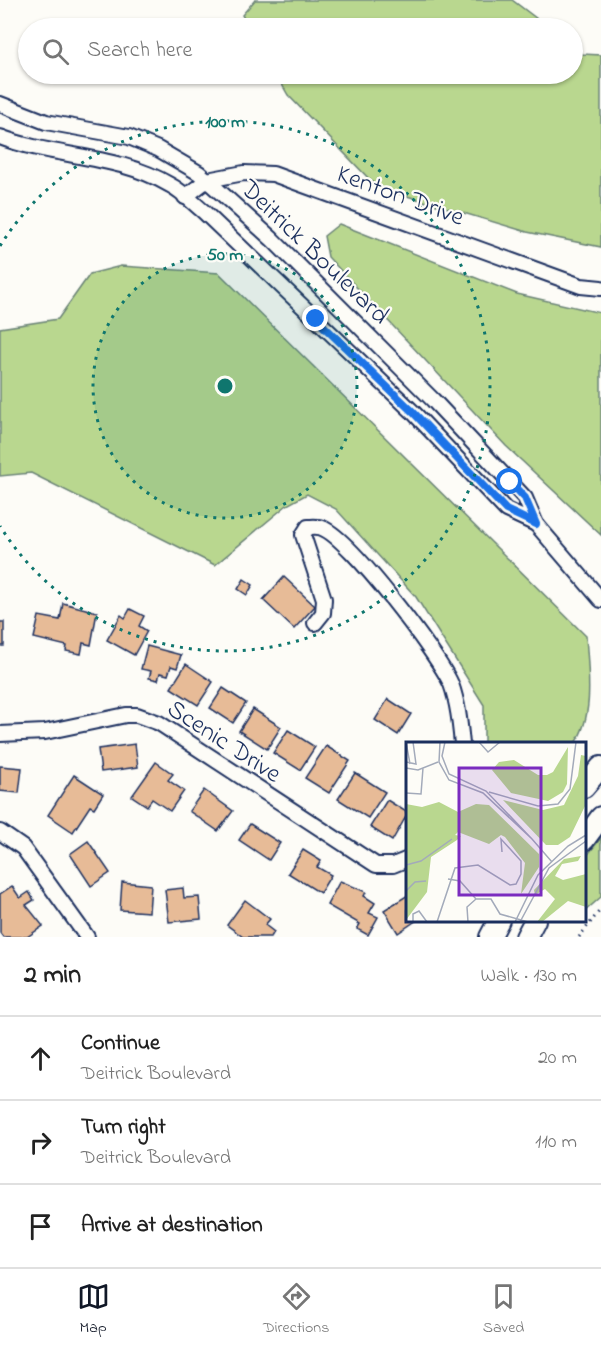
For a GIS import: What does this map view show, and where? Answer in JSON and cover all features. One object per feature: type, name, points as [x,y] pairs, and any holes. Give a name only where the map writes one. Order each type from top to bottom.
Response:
[{"type":"main road","points":[[586,786],[601,767]]},
{"type":"main road","points":[[586,839],[601,817]]},
{"type":"main road","points":[[489,937],[498,922]]},
{"type":"main road","points":[[526,937],[534,922]]},
{"type":"street","name":"Deitrick Boulevard","points":[[0,104],[11,111],[46,122],[129,137],[178,160],[207,180],[272,239],[434,400],[525,498],[536,524],[601,600]]},
{"type":"street","name":"Deitrick Boulevard","points":[[0,137],[38,150],[130,167],[171,185],[413,412],[506,510],[536,524]]},
{"type":"street","name":"Kenton Drive","points":[[185,197],[207,180],[244,173],[273,174],[581,286],[601,288]]},
{"type":"street","points":[[315,623],[323,613],[324,599],[303,535],[308,527],[321,527],[337,538],[379,582],[436,658],[451,684],[462,742]]},
{"type":"street","name":"Scenic Drive","points":[[0,734],[45,732],[126,715],[137,715],[159,723],[376,865],[393,865],[406,860]]},
{"type":"street","points":[[0,832],[23,848],[87,937]]},
{"type":"path","points":[[579,937],[601,909]]},
{"type":"green space","points":[[255,0],[512,0],[536,18],[244,18],[242,15]]},
{"type":"green space","points":[[583,54],[601,55],[601,247],[527,232],[377,187],[288,95],[282,84],[583,84]]},
{"type":"green space","points":[[339,224],[517,294],[601,313],[601,535],[506,446],[328,257],[324,236]]},
{"type":"green space","points":[[121,266],[219,273],[586,636],[589,677],[588,706],[581,732],[576,742],[484,742],[484,705],[416,597],[336,509],[307,494],[287,505],[215,565],[31,473],[0,476],[0,328],[58,319],[90,274]]},
{"type":"green space","points":[[601,838],[601,897],[586,910],[586,857]]},
{"type":"building","points":[[284,577],[315,606],[294,629],[263,600]]},
{"type":"building","points":[[244,579],[253,585],[247,595],[238,589]]},
{"type":"building","points":[[63,603],[97,612],[91,645],[83,643],[81,654],[66,651],[67,646],[34,638],[39,616],[60,620]]},
{"type":"building","points":[[130,609],[144,616],[139,626],[147,631],[134,655],[107,640],[121,615],[125,618]]},
{"type":"building","points":[[0,622],[4,622],[4,646],[0,646]]},
{"type":"building","points":[[147,646],[181,655],[177,668],[171,666],[168,675],[160,673],[158,680],[149,678],[151,671],[141,669]]},
{"type":"building","points":[[186,664],[213,682],[198,705],[171,688]]},
{"type":"building","points":[[223,688],[246,703],[233,723],[210,708]]},
{"type":"building","points":[[388,699],[411,714],[398,735],[375,720]]},
{"type":"building","points":[[253,709],[281,727],[267,749],[239,731]]},
{"type":"building","points":[[288,730],[315,747],[300,770],[273,753]]},
{"type":"building","points":[[135,744],[138,767],[101,772],[98,749]]},
{"type":"building","points":[[326,746],[350,761],[329,793],[305,778]]},
{"type":"building","points":[[156,762],[173,774],[168,780],[184,791],[170,811],[152,799],[147,806],[132,796]]},
{"type":"building","points":[[0,766],[22,768],[19,793],[0,791]]},
{"type":"building","points":[[355,773],[385,792],[368,818],[338,799]]},
{"type":"building","points":[[74,775],[103,794],[94,808],[90,806],[73,832],[48,815]]},
{"type":"building","points":[[204,790],[233,811],[218,831],[189,811]]},
{"type":"building","points":[[387,800],[406,812],[406,816],[392,841],[370,827]]},
{"type":"building","points":[[250,824],[280,843],[269,860],[239,840]]},
{"type":"building","points":[[88,841],[110,873],[91,886],[70,854]]},
{"type":"building","points":[[303,850],[321,861],[317,867],[331,875],[320,893],[288,873]]},
{"type":"building","points":[[340,881],[366,892],[364,896],[375,903],[369,913],[378,917],[368,935],[357,929],[360,924],[327,905]]},
{"type":"building","points":[[122,882],[151,885],[149,912],[120,910]]},
{"type":"building","points":[[12,886],[20,898],[29,892],[34,900],[26,905],[43,926],[27,937],[3,937],[0,933],[0,894]]},
{"type":"building","points":[[183,888],[184,898],[199,897],[201,919],[169,922],[165,890]]},
{"type":"building","points":[[406,896],[406,922],[414,922],[398,933],[384,910]]},
{"type":"building","points":[[245,900],[270,919],[265,925],[274,932],[271,937],[243,937],[227,925]]},
{"type":"route","points":[[316,319],[413,412],[506,510],[536,524],[525,498],[510,482]]}]
